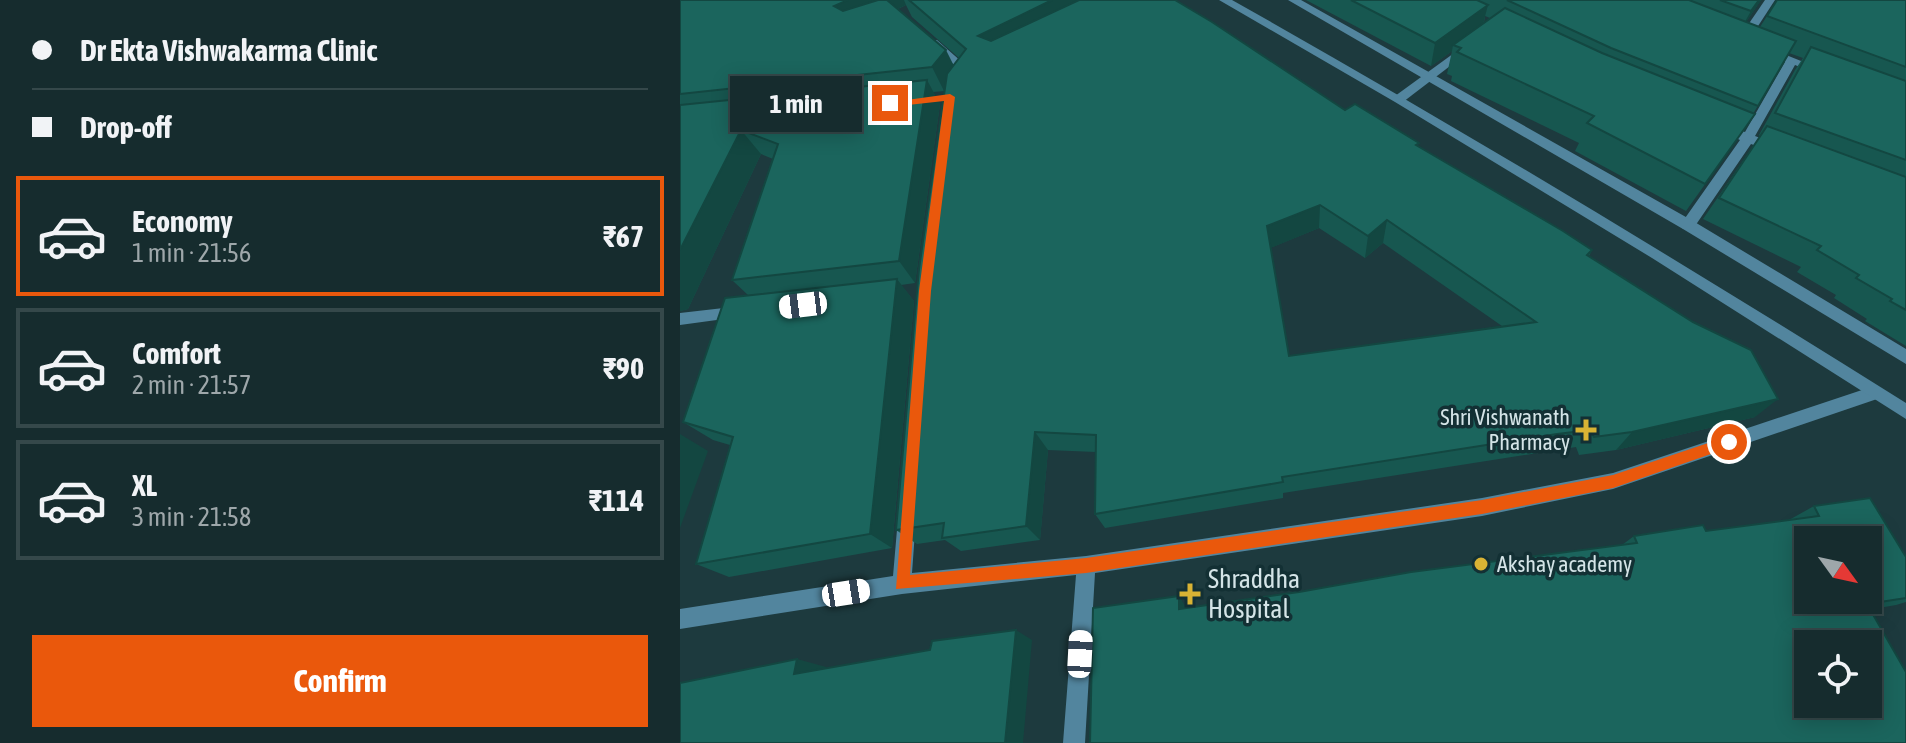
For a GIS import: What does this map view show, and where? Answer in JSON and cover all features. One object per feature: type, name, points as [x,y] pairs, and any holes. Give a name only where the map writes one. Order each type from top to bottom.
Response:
[{"type":"street","points":[[1224,0],[1399,99],[1657,254],[1906,412]]},
{"type":"street","points":[[1293,0],[1688,225],[1906,357]]},
{"type":"street","points":[[1743,41],[1770,0]]},
{"type":"street","points":[[922,33],[968,74],[959,86]]},
{"type":"street","points":[[1729,36],[1835,77]]},
{"type":"street","points":[[1399,99],[1474,44]]},
{"type":"street","points":[[1688,225],[1748,138],[1792,60]]},
{"type":"street","points":[[1708,123],[1790,154]]},
{"type":"street","points":[[680,319],[757,310]]},
{"type":"street","points":[[680,619],[902,584],[1086,565],[1482,507],[1613,481],[1874,393]]},
{"type":"street","points":[[902,584],[908,507]]},
{"type":"street","points":[[1074,743],[1086,565]]},
{"type":"building","points":[[680,0],[848,0],[834,6],[843,11],[887,0],[946,50],[932,67],[680,94]]},
{"type":"building","points":[[909,0],[1052,0],[978,36],[991,41],[1079,0],[1175,0],[1345,110],[1355,104],[1419,143],[1416,145],[1563,231],[1592,250],[1587,255],[1693,322],[1751,350],[1778,399],[1632,432],[1594,437],[1590,430],[1557,434],[1282,477],[1283,482],[1095,514],[1096,435],[1035,432],[1026,526],[942,538],[944,523],[896,530],[919,269],[947,74],[966,49]],"holes":[[[1320,205],[1368,236],[1387,220],[1536,322],[1289,356],[1267,226]]]},
{"type":"building","points":[[1351,0],[1477,0],[1488,5],[1435,43]]},
{"type":"building","points":[[1507,0],[1689,0],[1796,41],[1758,106],[1611,48]]},
{"type":"building","points":[[1720,0],[1759,0],[1751,11]]},
{"type":"building","points":[[1777,0],[1906,0],[1906,67],[1767,16]]},
{"type":"building","points":[[1505,8],[1602,53],[1755,114],[1705,184],[1587,123],[1594,116],[1457,52],[1461,48],[1453,45]]},
{"type":"building","points":[[1811,47],[1906,81],[1906,160],[1775,113]]},
{"type":"building","points":[[927,80],[899,261],[732,280],[778,144],[741,130],[680,250],[680,105]]},
{"type":"building","points":[[1767,126],[1906,177],[1906,310],[1856,278],[1859,275],[1817,250],[1821,246],[1719,198]]},
{"type":"building","points":[[897,279],[870,534],[696,564],[733,437],[683,422],[725,298]]},
{"type":"building","points":[[1870,498],[1906,557],[1906,598],[1882,602],[1882,526],[1794,526],[1794,614],[1873,614],[1882,630],[1794,630],[1794,718],[1882,718],[1882,630],[1906,672],[1906,743],[1090,743],[1093,608],[1179,596],[1179,609],[1411,572],[1637,543],[1634,536],[1703,525],[1706,531],[1819,516],[1814,506]]},
{"type":"building","points":[[1016,630],[1005,743],[680,743],[680,683],[797,659],[794,674],[930,650],[932,641]]},
{"type":"place","name":"Shri Vishwanath Pharmacy","points":[[1586,430]]},
{"type":"place","name":"Akshay academy","points":[[1481,564]]},
{"type":"place","name":"Shraddha Hospital","points":[[1190,594]]},
{"type":"route","points":[[890,103],[950,97],[925,291],[902,584],[1086,565],[1482,507],[1613,481],[1729,442]]}]
